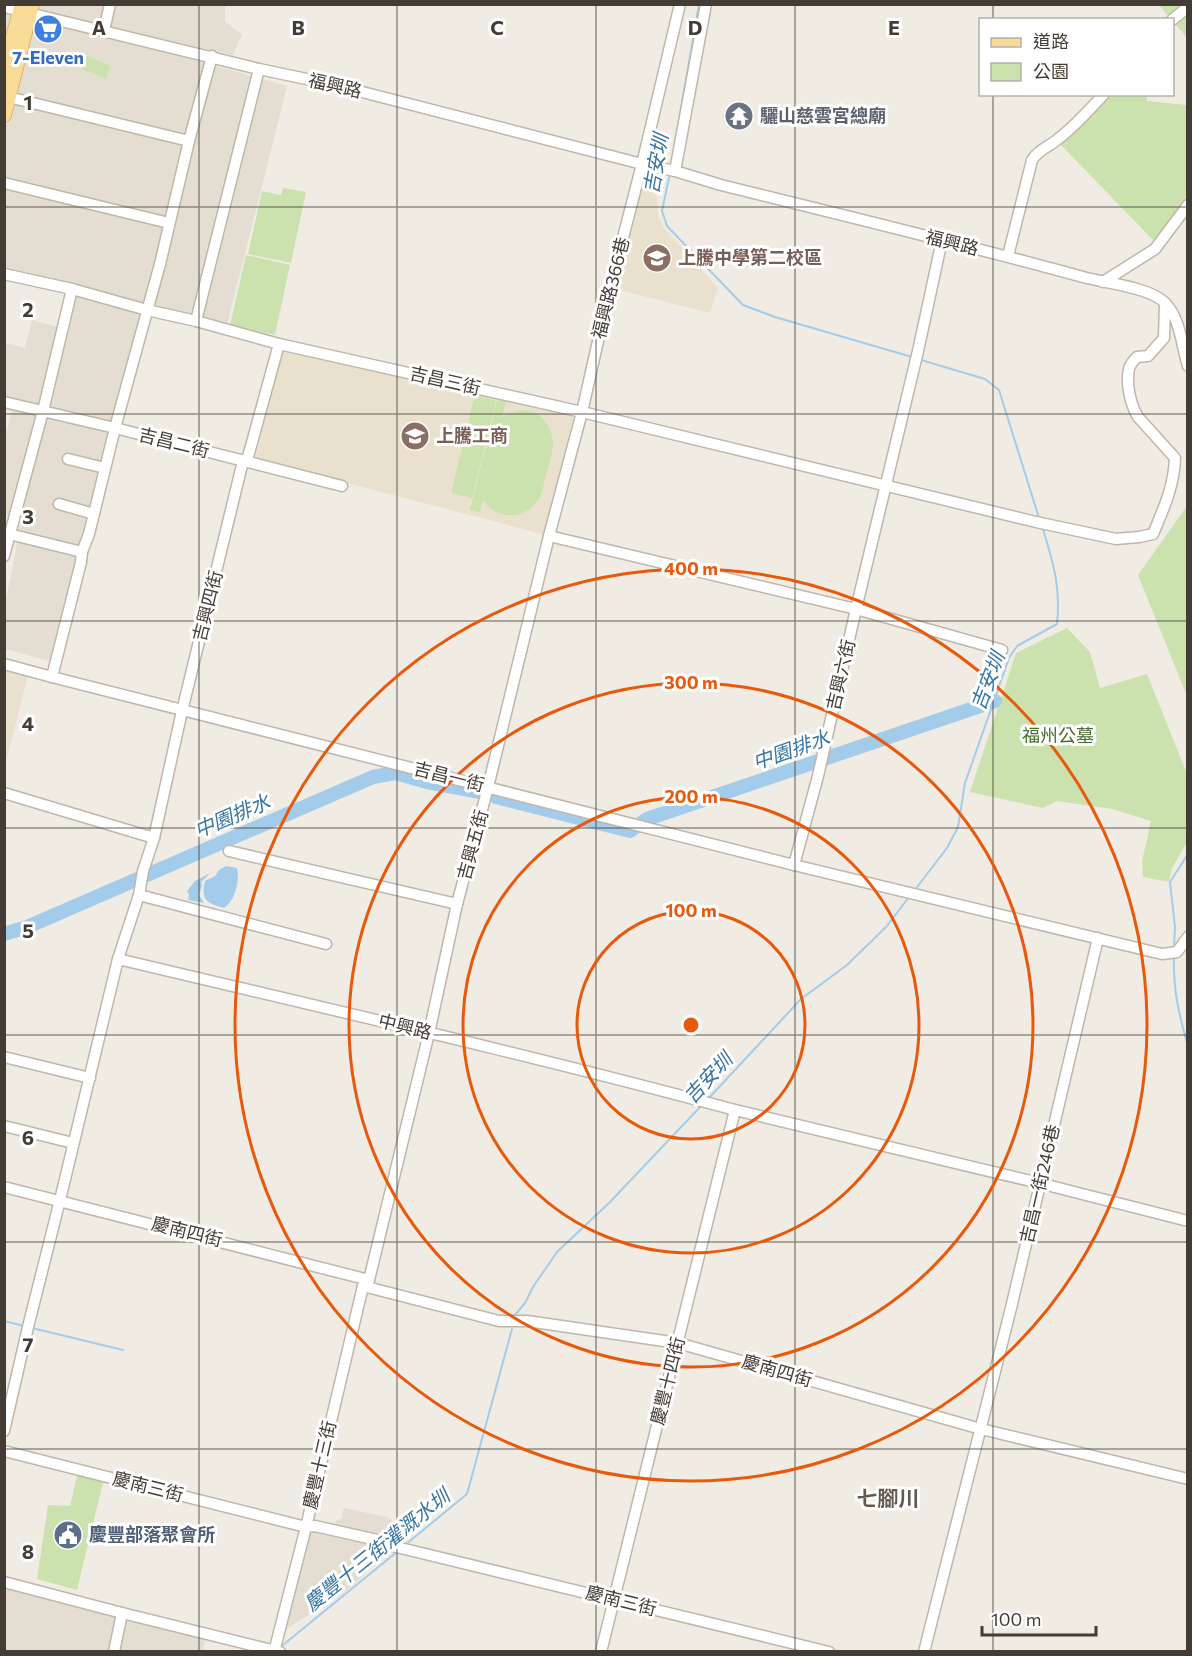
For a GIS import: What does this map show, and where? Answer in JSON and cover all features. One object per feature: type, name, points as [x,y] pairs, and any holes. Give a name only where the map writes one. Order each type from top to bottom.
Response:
[{"type":"main road","points":[[4,70],[26,8]]},
{"type":"main road","points":[[4,115],[26,8]]},
{"type":"street","points":[[104,31],[110,4]]},
{"type":"street","name":"福興路366巷","points":[[582,412],[680,4]]},
{"type":"street","points":[[670,170],[705,4]]},
{"type":"street","name":"福興路","points":[[4,7],[26,8],[104,31],[335,85],[721,185],[1008,256],[1102,282],[1149,292],[1165,303]]},
{"type":"street","points":[[1174,19],[1188,7]]},
{"type":"street","points":[[52,677],[82,552],[89,534],[115,428],[160,264],[212,56]]},
{"type":"street","points":[[196,321],[260,69]]},
{"type":"street","points":[[7,96],[189,141]]},
{"type":"street","points":[[1008,256],[1032,159],[1039,150],[1056,141],[1079,122],[1102,96]]},
{"type":"street","points":[[4,183],[169,224]]},
{"type":"street","points":[[1102,282],[1155,249],[1188,205]]},
{"type":"street","name":"吉興六街","points":[[794,865],[818,776],[942,240]]},
{"type":"street","name":"吉昌三街","points":[[4,274],[72,289],[279,344],[582,412],[1036,522],[1116,539],[1153,534],[1167,503],[1173,481],[1174,458],[1138,417],[1130,392],[1129,366],[1137,357],[1148,356],[1164,338],[1165,303]]},
{"type":"street","points":[[4,556],[7,533],[43,411],[72,289]]},
{"type":"street","points":[[1165,303],[1174,316],[1180,332],[1188,366]]},
{"type":"street","name":"吉興四街","points":[[138,897],[243,461],[248,457],[279,344]]},
{"type":"street","name":"吉昌二街","points":[[4,402],[342,486]]},
{"type":"street","name":"吉興五街","points":[[366,1283],[429,1033],[457,904],[582,412]]},
{"type":"street","points":[[68,459],[105,468]]},
{"type":"street","points":[[59,504],[94,514]]},
{"type":"street","points":[[7,533],[82,552]]},
{"type":"street","points":[[549,536],[856,609],[1002,650]]},
{"type":"street","name":"吉昌一街","points":[[4,664],[794,865],[1098,938]]},
{"type":"street","points":[[4,794],[153,838]]},
{"type":"street","points":[[229,851],[457,904]]},
{"type":"street","points":[[4,1431],[118,958],[138,897],[326,944]]},
{"type":"street","points":[[1098,938],[1162,954],[1177,952],[1188,938]]},
{"type":"street","name":"吉昌一街246巷","points":[[924,1652],[1011,1308],[1098,938]]},
{"type":"street","name":"中興路","points":[[118,958],[735,1110]]},
{"type":"street","points":[[4,1057],[90,1078]]},
{"type":"street","points":[[735,1110],[1188,1221]]},
{"type":"street","name":"慶豐十四街","points":[[601,1652],[735,1110]]},
{"type":"street","points":[[4,1126],[73,1143]]},
{"type":"street","name":"慶南四街","points":[[4,1187],[60,1200],[499,1321],[527,1321],[678,1343],[981,1429],[1188,1479]]},
{"type":"street","name":"慶豐十三街","points":[[276,1651],[366,1283]]},
{"type":"street","name":"慶南三街","points":[[4,1451],[306,1527],[320,1527],[386,1542],[413,1551],[829,1652]]},
{"type":"street","points":[[4,1582],[276,1651]]},
{"type":"street","points":[[114,1652],[122,1613]]},
{"type":"shaded area","points":[[23,5],[225,5],[225,22],[242,34],[233,55],[102,26]]},
{"type":"shaded area","points":[[4,11],[287,86],[226,329],[148,310],[53,662],[5,649],[5,603],[21,519],[5,515],[5,439],[13,404],[5,402],[5,343],[25,348],[32,320],[63,328],[72,290],[5,274]]},
{"type":"shaded area","name":"上騰中學第二校區","points":[[641,169],[657,198],[658,216],[664,228],[718,288],[710,313],[615,289]]},
{"type":"shaded area","name":"上騰工商","points":[[284,343],[574,413],[546,535],[255,459]]},
{"type":"shaded area","points":[[5,669],[28,675],[5,766]]},
{"type":"shaded area","points":[[344,1508],[387,1517],[411,1532],[343,1594],[283,1631],[310,1527],[333,1533],[336,1520],[341,1519]]},
{"type":"shaded area","points":[[5,1589],[117,1616],[110,1651],[5,1652]]},
{"type":"shaded area","points":[[125,1619],[205,1636],[203,1651],[118,1652]]},
{"type":"green space","points":[[1159,5],[1187,5],[1187,38],[1174,23],[1174,18],[1170,18]]},
{"type":"green space","points":[[87,56],[111,66],[106,79],[82,69]]},
{"type":"green space","points":[[1106,96],[1147,96],[1147,101],[1187,105],[1187,197],[1155,242],[1059,143]]},
{"type":"green space","points":[[283,188],[306,192],[291,263],[248,254],[262,191],[281,195]]},
{"type":"green space","points":[[246,255],[290,265],[275,335],[230,325]]},
{"type":"green space","points":[[475,395],[496,400],[472,498],[451,493]]},
{"type":"green space","points":[[498,396],[507,398],[502,417],[524,410],[536,413],[548,426],[552,436],[552,454],[541,494],[532,507],[518,515],[495,511],[483,500],[480,512],[470,510]]},
{"type":"green space","points":[[1187,506],[1187,696],[1138,575]]},
{"type":"green space","name":"福州公墓","points":[[1067,628],[1090,652],[1100,688],[1147,674],[1187,774],[1187,842],[1172,868],[1169,882],[1143,877],[1142,861],[1151,821],[1112,809],[1057,801],[1043,808],[970,792],[1016,653]]},
{"type":"green space","points":[[78,1472],[104,1478],[77,1590],[37,1579],[48,1505],[70,1506]]},
{"type":"water","points":[[226,866],[237,868],[238,879],[234,896],[224,908],[206,900],[204,887],[205,881]]},
{"type":"water","points":[[210,873],[201,882],[199,895],[204,903],[188,900],[187,891],[195,881]]},
{"type":"waterway","name":"吉安圳","points":[[675,144],[699,4]]},
{"type":"waterway","name":"吉安圳","points":[[670,173],[662,211],[667,226],[743,305],[775,317],[912,357]]},
{"type":"waterway","name":"吉安圳","points":[[921,360],[985,379],[999,390],[1039,518]]},
{"type":"waterway","name":"吉安圳","points":[[914,891],[947,848],[958,827],[965,783],[1009,658],[1017,646],[1057,624],[1057,586],[1042,526]]},
{"type":"waterway","name":"中園排水","points":[[496,797],[630,831],[647,819],[995,701]]},
{"type":"waterway","name":"中園排水","points":[[4,934],[27,927],[373,777],[395,773],[427,782],[480,792]]},
{"type":"waterway","points":[[1174,948],[1175,927],[1170,882],[1188,854]]},
{"type":"waterway","name":"吉安圳","points":[[708,1099],[801,999],[847,965],[887,926],[909,897]]},
{"type":"waterway","points":[[1174,956],[1177,1002],[1188,1047]]},
{"type":"waterway","name":"吉安圳","points":[[506,1316],[515,1315],[525,1303],[557,1252],[610,1202],[702,1105]]},
{"type":"waterway","points":[[62,1207],[97,1216]]},
{"type":"waterway","points":[[4,1321],[24,1326]]},
{"type":"waterway","points":[[32,1328],[123,1350]]},
{"type":"waterway","name":"慶豐十三街灌溉水圳","points":[[405,1545],[467,1494],[512,1329]]},
{"type":"waterway","name":"慶豐十三街灌溉水圳","points":[[283,1645],[398,1551]]},
{"type":"place","name":"7-Eleven","points":[[48,29]]},
{"type":"place","name":"驪山慈雲宮總廟","points":[[739,116]]},
{"type":"place","name":"上騰中學第二校區","points":[[657,258]]},
{"type":"place","name":"上騰工商","points":[[415,436]]},
{"type":"place","name":"慶豐部落聚會所","points":[[68,1535]]},
{"type":"district","name":"七腳川","points":[[888,1499]]}]
